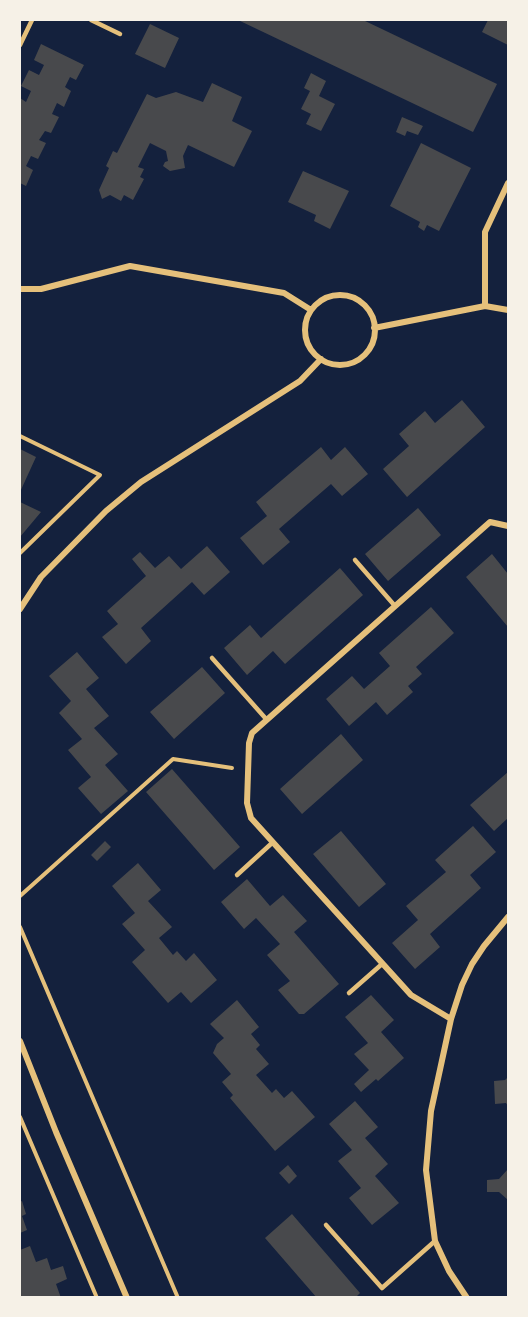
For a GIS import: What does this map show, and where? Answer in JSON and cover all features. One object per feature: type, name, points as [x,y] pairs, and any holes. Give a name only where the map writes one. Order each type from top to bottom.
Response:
[{"type":"street","points":[[485,306],[485,232],[508,183]]},
{"type":"street","points":[[20,289],[41,289],[130,266],[284,293],[311,310]]},
{"type":"street","points":[[338,295],[349,296],[367,308],[374,328],[369,349],[362,357],[342,364],[321,359],[307,343],[304,331],[306,320],[318,302],[338,295]]},
{"type":"street","points":[[374,328],[485,306],[508,310]]},
{"type":"street","points":[[20,609],[41,577],[106,511],[141,482],[300,381],[321,359]]},
{"type":"street","points":[[451,1019],[411,996],[251,818],[248,811],[249,743],[252,733],[490,522],[508,526]]},
{"type":"street","points":[[467,1298],[449,1271],[435,1241],[426,1170],[431,1111],[451,1019],[462,985],[472,964],[498,927],[508,917]]},
{"type":"street","points":[[20,1041],[127,1298]]},
{"type":"lane","points":[[20,45],[32,20]]},
{"type":"lane","points":[[91,20],[120,34]]},
{"type":"lane","points":[[355,560],[395,606]]},
{"type":"lane","points":[[212,658],[267,720]]},
{"type":"lane","points":[[237,875],[272,843]]},
{"type":"lane","points":[[349,993],[382,964]]},
{"type":"lane","points":[[326,1225],[382,1288],[435,1241]]},
{"type":"path","points":[[20,436],[100,475],[20,554]]},
{"type":"path","points":[[20,896],[173,759],[248,771]]},
{"type":"path","points":[[20,927],[178,1298]]},
{"type":"path","points":[[20,1117],[97,1298]]},
{"type":"building","points":[[238,20],[363,20],[497,84],[473,132]]},
{"type":"building","points":[[488,20],[508,20],[508,45],[482,32]]},
{"type":"building","points":[[150,24],[179,38],[165,68],[135,54]]},
{"type":"building","points":[[41,44],[84,65],[76,80],[70,77],[65,87],[71,91],[64,107],[57,103],[52,114],[59,117],[51,133],[45,131],[39,140],[46,143],[38,159],[31,156],[26,166],[33,170],[26,186],[20,183],[20,98],[26,102],[31,91],[21,86],[29,70],[39,75],[44,65],[34,60]]},
{"type":"building","points":[[311,73],[326,81],[319,96],[335,104],[321,131],[306,124],[311,114],[301,109],[310,91],[304,88]]},
{"type":"building","points":[[212,83],[242,97],[232,121],[252,131],[234,167],[188,145],[183,156],[185,168],[170,171],[163,166],[168,161],[166,151],[150,143],[138,167],[144,169],[140,177],[144,179],[133,200],[124,195],[121,201],[110,195],[102,199],[99,190],[109,168],[106,166],[113,151],[117,153],[147,94],[156,98],[176,92],[203,102]]},
{"type":"building","points":[[402,117],[423,126],[418,135],[407,131],[405,136],[396,132]]},
{"type":"building","points":[[421,143],[471,168],[439,231],[427,225],[424,231],[418,227],[420,222],[390,206]]},
{"type":"building","points":[[303,171],[349,191],[330,229],[314,221],[316,215],[288,202]]},
{"type":"building","points":[[462,400],[485,427],[407,497],[383,469],[409,446],[399,434],[425,411],[435,423]]},
{"type":"building","points":[[321,447],[331,460],[345,447],[368,474],[342,496],[331,484],[279,529],[290,542],[263,565],[240,538],[267,516],[256,502]]},
{"type":"building","points":[[20,449],[36,457],[20,492]]},
{"type":"building","points":[[20,502],[41,512],[20,537]]},
{"type":"building","points":[[418,508],[441,535],[388,581],[365,554]]},
{"type":"building","points":[[207,546],[230,572],[204,595],[192,582],[141,628],[151,641],[126,664],[102,637],[118,624],[107,611],[146,576],[132,559],[140,552],[155,568],[169,556],[181,569]]},
{"type":"building","points":[[492,554],[508,574],[508,627],[466,577]]},
{"type":"building","points":[[340,568],[363,595],[285,664],[273,651],[247,675],[224,648],[250,625],[261,638]]},
{"type":"building","points":[[431,607],[454,633],[416,667],[422,674],[408,686],[413,692],[387,715],[376,702],[349,726],[326,699],[352,676],[364,689],[390,666],[379,653]]},
{"type":"building","points":[[77,652],[99,678],[86,689],[109,716],[94,728],[118,754],[105,765],[128,791],[101,814],[78,788],[91,777],[68,750],[82,739],[59,713],[71,701],[49,676]]},
{"type":"building","points":[[202,667],[225,693],[174,739],[150,712]]},
{"type":"building","points":[[341,734],[363,760],[302,814],[280,789]]},
{"type":"building","points":[[172,769],[240,847],[214,870],[146,792]]},
{"type":"building","points":[[508,772],[508,818],[494,831],[470,805]]},
{"type":"building","points":[[473,826],[496,852],[470,875],[481,888],[430,934],[440,947],[415,969],[392,943],[418,920],[406,906],[446,872],[435,860]]},
{"type":"building","points":[[341,831],[386,884],[359,907],[313,854]]},
{"type":"building","points":[[105,841],[111,847],[97,861],[91,855]]},
{"type":"building","points":[[138,863],[161,890],[148,901],[172,927],[159,938],[173,955],[177,951],[186,961],[194,953],[217,980],[191,1003],[181,992],[168,1003],[132,962],[145,950],[122,924],[135,913],[112,886]]},
{"type":"building","points":[[247,879],[270,906],[283,895],[307,921],[294,932],[339,984],[304,1014],[299,1014],[278,990],[290,981],[267,955],[280,944],[256,918],[244,929],[221,902]]},
{"type":"building","points":[[371,995],[394,1020],[381,1032],[404,1058],[378,1081],[376,1079],[361,1092],[354,1084],[369,1070],[354,1054],[368,1043],[345,1017]]},
{"type":"building","points":[[237,1000],[259,1027],[251,1034],[260,1045],[256,1049],[269,1064],[256,1075],[272,1093],[276,1089],[284,1098],[292,1091],[315,1117],[275,1151],[230,1098],[233,1095],[222,1082],[231,1074],[213,1053],[217,1044],[224,1038],[210,1024]]},
{"type":"building","points":[[508,1077],[508,1106],[506,1103],[495,1104],[494,1081],[505,1080]]},
{"type":"building","points":[[355,1101],[378,1127],[365,1138],[388,1164],[375,1176],[399,1203],[372,1225],[349,1198],[361,1188],[338,1161],[352,1150],[329,1124]]},
{"type":"building","points":[[288,1165],[297,1176],[289,1184],[279,1173]]},
{"type":"building","points":[[508,1169],[508,1200],[499,1192],[487,1192],[487,1180],[499,1179]]},
{"type":"building","points":[[22,1201],[26,1214],[22,1216],[27,1230],[20,1233],[20,1202]]},
{"type":"building","points":[[292,1214],[360,1293],[355,1298],[317,1298],[265,1238]]},
{"type":"building","points":[[30,1246],[36,1262],[47,1258],[51,1270],[63,1266],[67,1279],[56,1284],[61,1298],[20,1298],[20,1250]]}]
